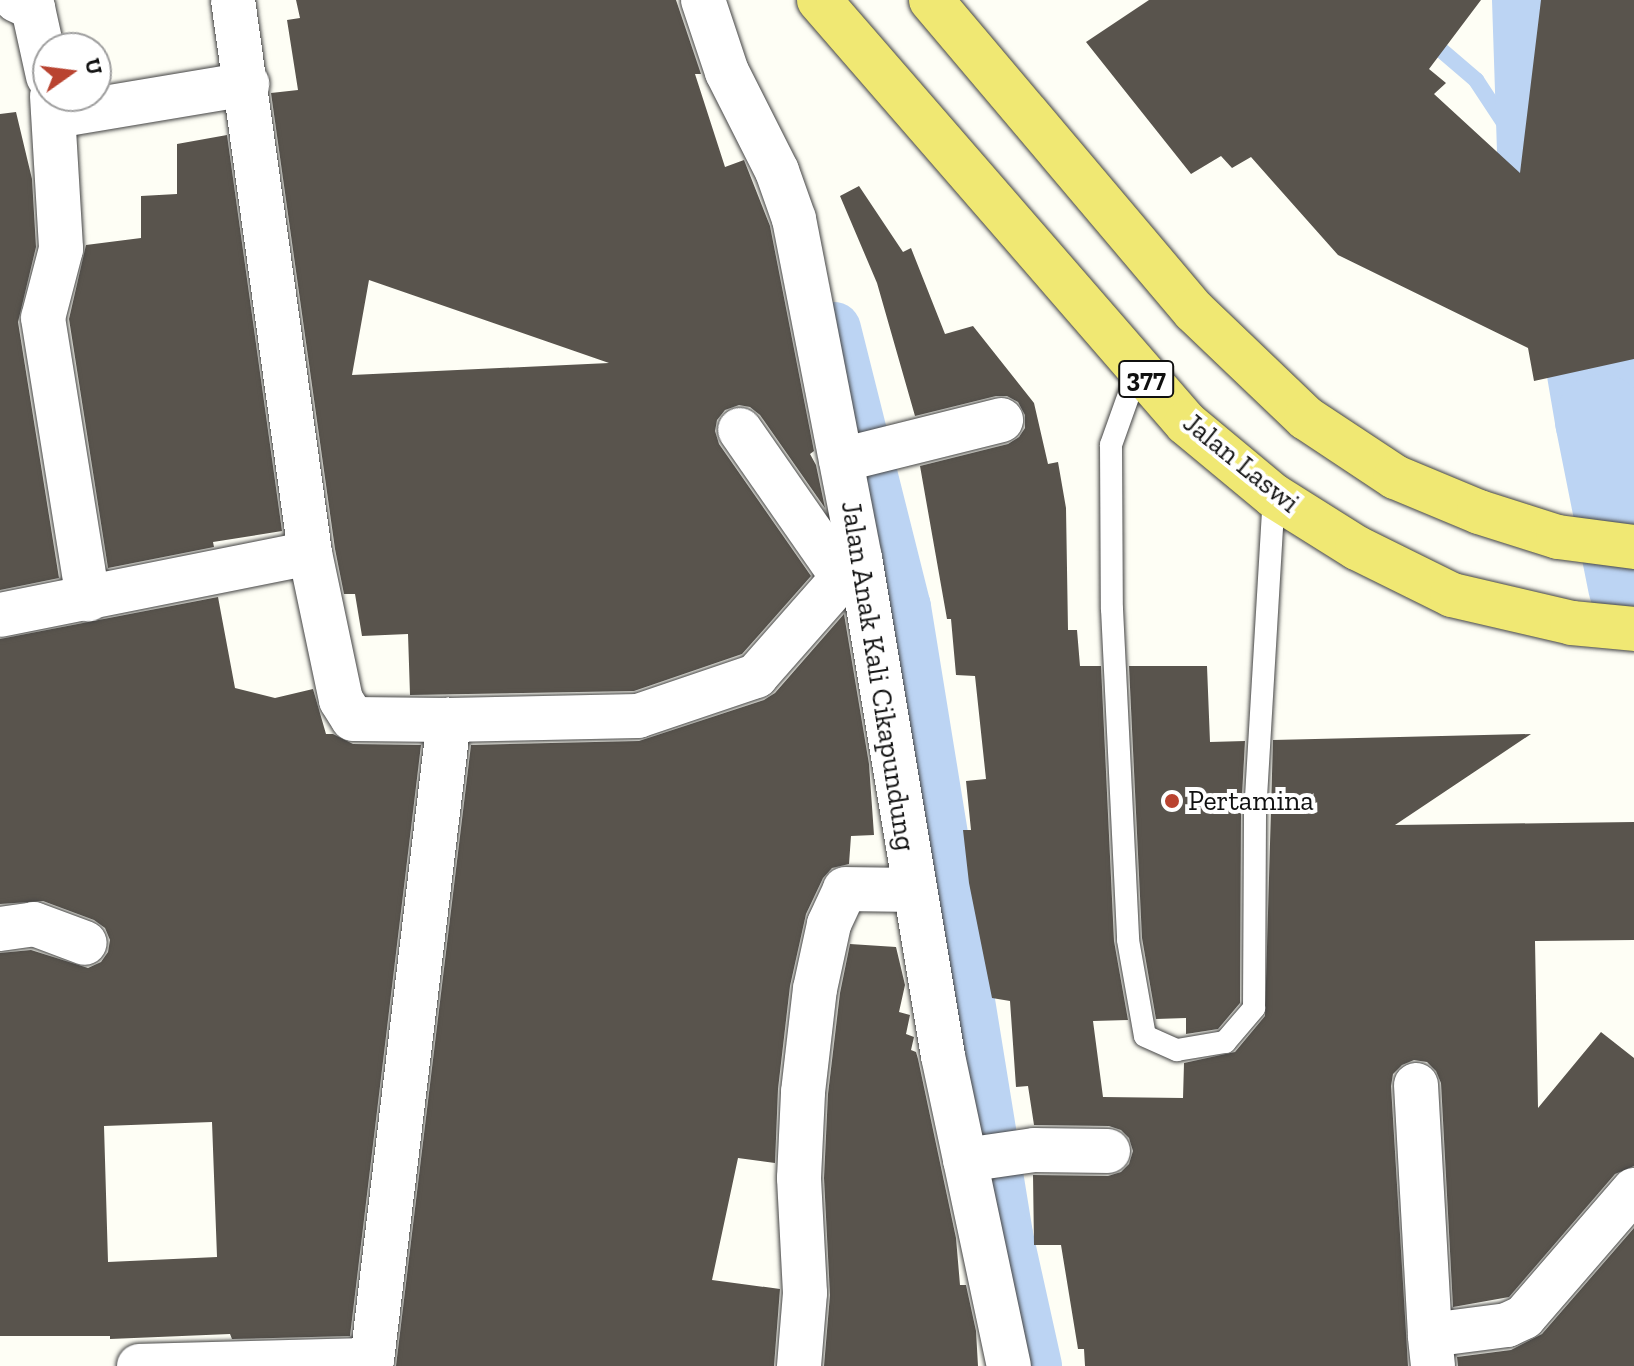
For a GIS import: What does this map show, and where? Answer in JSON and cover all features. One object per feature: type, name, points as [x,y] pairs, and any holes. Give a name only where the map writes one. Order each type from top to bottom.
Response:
[{"type":"main road","name":"Jalan Laswi","points":[[819,0],[1186,423],[1274,496],[1357,548],[1452,595],[1572,623],[1634,629]]},
{"type":"main road","points":[[931,0],[1194,311],[1306,418],[1395,477],[1479,512],[1558,537],[1634,547]]},
{"type":"street","points":[[16,0],[33,8],[38,32]]},
{"type":"street","points":[[233,0],[310,553],[341,700],[348,715],[353,719],[449,720],[638,716],[756,676],[851,567],[740,430]]},
{"type":"street","name":"Jalan Anak Kali Cikapundung","points":[[703,0],[727,72],[777,171],[794,219],[849,458],[851,567],[914,890],[986,1157],[1009,1366]]},
{"type":"street","points":[[112,92],[247,84]]},
{"type":"street","points":[[53,112],[61,249],[43,318],[88,599]]},
{"type":"street","points":[[849,458],[1001,420]]},
{"type":"street","points":[[0,615],[310,553]]},
{"type":"street","points":[[139,1366],[372,1363],[449,720]]},
{"type":"street","points":[[799,1366],[805,1293],[799,1178],[803,1092],[815,989],[829,924],[845,889],[914,890]]},
{"type":"street","points":[[0,929],[34,924],[85,943]]},
{"type":"street","points":[[1416,1085],[1431,1350],[1524,1317],[1634,1190]]},
{"type":"street","points":[[986,1157],[1108,1151]]},
{"type":"lane","points":[[1138,369],[1111,445],[1112,609],[1128,940],[1145,1036],[1177,1050],[1225,1042],[1254,1008],[1255,814],[1274,496]]},
{"type":"building","points":[[296,0],[676,0],[701,74],[695,74],[725,167],[744,160],[770,226],[814,451],[810,454],[816,465],[825,508],[760,415],[750,407],[739,405],[725,410],[717,420],[715,431],[719,444],[811,576],[742,654],[634,691],[410,695],[408,634],[362,636],[355,594],[344,594],[335,549],[271,93],[298,90],[287,20],[300,18]],"holes":[[[369,280],[609,363],[352,375]]]},
{"type":"building","points":[[1149,0],[1481,0],[1429,69],[1446,83],[1434,94],[1520,173],[1541,0],[1634,0],[1634,359],[1534,381],[1528,348],[1338,255],[1251,157],[1232,168],[1221,156],[1191,174],[1086,42]]},
{"type":"building","points":[[16,112],[32,179],[36,247],[18,322],[59,578],[0,590],[0,114]]},
{"type":"building","points":[[227,135],[282,531],[213,542],[214,547],[108,568],[69,319],[86,245],[141,238],[141,196],[177,194],[177,144]]},
{"type":"building","points":[[859,186],[903,252],[911,248],[945,334],[973,326],[1034,403],[1048,464],[1058,462],[1066,508],[1068,630],[1077,630],[1080,666],[1101,666],[1114,941],[1128,1020],[1093,1021],[1103,1097],[1183,1098],[1184,1063],[1235,1052],[1265,1016],[1273,740],[1531,734],[1395,825],[1634,822],[1634,940],[1535,941],[1538,1108],[1601,1032],[1634,1058],[1634,1166],[1615,1174],[1509,1297],[1453,1307],[1441,1083],[1436,1071],[1427,1062],[1414,1060],[1402,1065],[1393,1074],[1391,1086],[1408,1366],[1085,1366],[1084,1349],[1078,1349],[1061,1245],[1034,1245],[1033,1175],[1108,1176],[1121,1172],[1129,1164],[1133,1151],[1129,1138],[1121,1130],[1109,1126],[1034,1125],[1028,1086],[1016,1087],[1010,1001],[992,998],[969,883],[963,830],[971,830],[966,781],[986,779],[975,676],[956,675],[951,619],[947,619],[920,466],[1008,444],[1019,437],[1025,428],[1025,415],[1018,402],[1007,396],[996,396],[915,416],[877,283],[840,196]]},
{"type":"building","points":[[218,597],[235,688],[275,698],[313,689],[326,734],[333,734],[353,744],[421,745],[350,1336],[232,1339],[230,1334],[110,1339],[110,1336],[0,1336],[0,953],[31,950],[88,968],[101,962],[108,952],[110,940],[105,928],[94,920],[43,901],[0,904],[0,639]],"holes":[[[212,1122],[217,1257],[108,1262],[104,1126]]]},
{"type":"building","points":[[844,614],[869,764],[874,835],[851,836],[849,864],[832,868],[823,878],[806,914],[790,986],[778,1089],[775,1163],[738,1158],[712,1280],[780,1289],[774,1366],[396,1366],[471,745],[639,741],[764,700],[775,693]]},
{"type":"building","points":[[1129,666],[1207,666],[1210,742],[1245,741],[1241,814],[1240,1003],[1218,1029],[1186,1034],[1186,1018],[1156,1019],[1142,938]]},
{"type":"building","points":[[850,944],[896,947],[905,985],[899,1012],[910,1015],[906,1034],[914,1037],[911,1050],[916,1052],[918,1059],[956,1238],[960,1285],[966,1285],[976,1331],[978,1366],[824,1366],[830,1295],[824,1178],[828,1094],[840,993]]},
{"type":"building","points":[[1634,1228],[1634,1366],[1458,1366],[1457,1357],[1511,1350],[1542,1334]]},
{"type":"waterway","points":[[1519,0],[1524,153]]},
{"type":"waterway","points":[[1427,38],[1476,80],[1524,153]]},
{"type":"waterway","points":[[1571,244],[1601,420],[1634,585]]},
{"type":"waterway","points":[[834,329],[904,607],[1006,1235],[1035,1366]]},
{"type":"place","name":"Pertamina","points":[[1172,801]]}]
